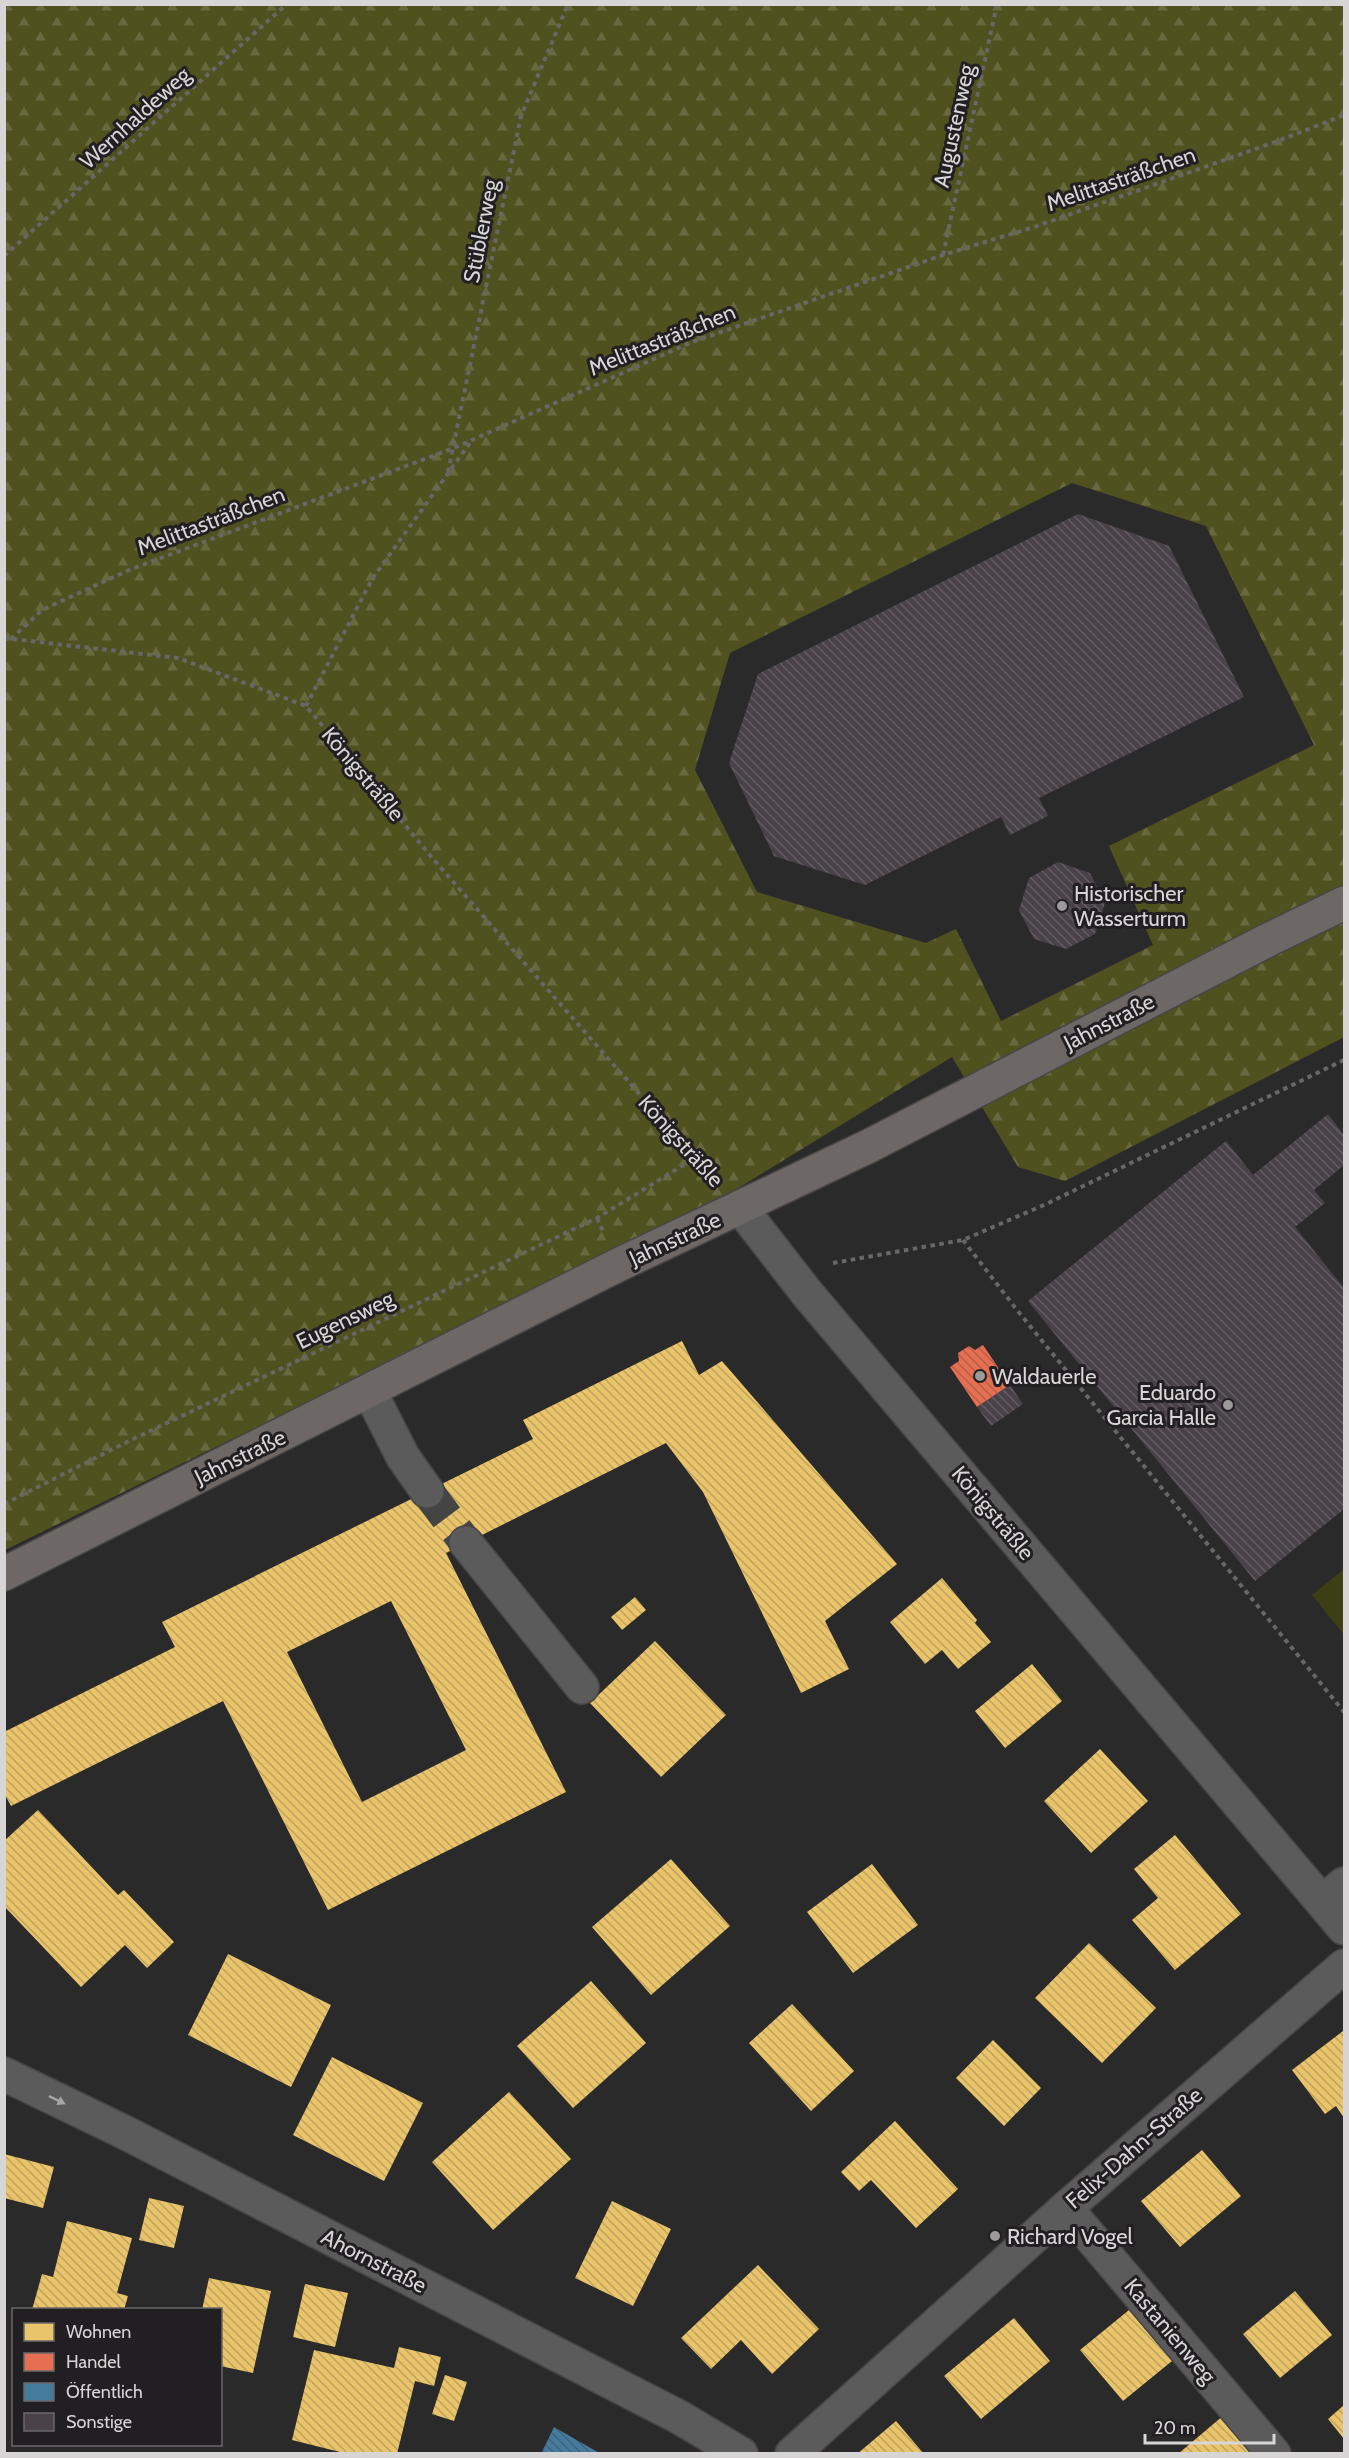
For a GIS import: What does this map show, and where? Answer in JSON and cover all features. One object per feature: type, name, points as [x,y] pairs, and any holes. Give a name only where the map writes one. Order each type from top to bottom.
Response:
[{"type":"main road","name":"Jahnstraße","points":[[4,1574],[370,1392],[618,1265],[869,1146],[1344,903]]},
{"type":"street","name":"Königsträßle","points":[[740,1207],[792,1275],[1333,1893],[1344,1929]]},
{"type":"street","points":[[370,1392],[404,1457],[427,1491]]},
{"type":"street","points":[[466,1543],[582,1687]]},
{"type":"street","name":"Felix-Dahn-Straße","points":[[792,2454],[1066,2208],[1344,1966]]},
{"type":"street","name":"Ahornstraße","points":[[4,2074],[126,2133],[668,2412],[741,2454]]},
{"type":"street","name":"Kastanienweg","points":[[1066,2208],[1274,2454]]},
{"type":"path","name":"Wernhaldeweg","points":[[4,256],[287,4]]},
{"type":"path","name":"Stüblerweg","points":[[448,472],[521,116],[568,4]]},
{"type":"path","name":"Augustenweg","points":[[943,255],[997,4]]},
{"type":"path","name":"Melittasträßchen","points":[[11,639],[42,610],[129,570],[454,448],[692,342],[943,255],[1034,227],[1278,141],[1344,115]]},
{"type":"path","points":[[306,706],[372,579],[473,439]]},
{"type":"path","name":"Königsträßle","points":[[4,638],[178,658],[306,706],[434,860],[740,1207]]},
{"type":"path","points":[[792,1275],[840,1261],[963,1240],[1044,1204],[1344,1060]]},
{"type":"path","name":"Eugensweg","points":[[4,1504],[127,1442],[597,1218],[695,1158]]},
{"type":"path","points":[[963,1240],[1017,1310],[1344,1712]]},
{"type":"green space","points":[[5,5],[1344,5],[1344,1037],[1065,1181],[1018,1167],[952,1057],[709,1206],[5,1550]],"holes":[[[1072,483],[1206,526],[1314,745],[1109,846],[1153,945],[1001,1021],[956,929],[926,943],[757,892],[695,770],[730,653]]]},
{"type":"green space","points":[[1344,1569],[1344,1635],[1312,1595]]},
{"type":"building: Wohnen","points":[[682,1341],[699,1375],[722,1361],[897,1564],[825,1621],[849,1669],[801,1693],[703,1492],[666,1443],[446,1553],[566,1792],[328,1910],[223,1701],[11,1806],[4,1793],[4,1732],[175,1647],[162,1622],[533,1439],[523,1420]],"holes":[[[391,1601],[466,1750],[362,1802],[287,1652]]]},
{"type":"building: Wohnen","points":[[942,1578],[977,1620],[975,1623],[991,1642],[958,1669],[942,1650],[925,1664],[890,1622]]},
{"type":"building: Wohnen","points":[[635,1597],[646,1610],[622,1630],[611,1617]]},
{"type":"building: Wohnen","points":[[655,1641],[726,1715],[661,1777],[590,1703]]},
{"type":"building: Wohnen","points":[[1032,1664],[1062,1701],[1005,1748],[975,1711]]},
{"type":"building: Wohnen","points":[[1100,1749],[1148,1801],[1091,1853],[1044,1801]]},
{"type":"building: Wohnen","points":[[38,1810],[118,1895],[124,1890],[174,1942],[147,1968],[125,1945],[81,1987],[4,1906],[4,1841]]},
{"type":"building: Wohnen","points":[[1175,1835],[1241,1914],[1175,1970],[1132,1920],[1158,1898],[1134,1869]]},
{"type":"building: Wohnen","points":[[671,1859],[730,1926],[651,1995],[592,1927]]},
{"type":"building: Wohnen","points":[[872,1864],[918,1925],[853,1973],[807,1912]]},
{"type":"building: Wohnen","points":[[1089,1943],[1156,2008],[1102,2063],[1035,1998]]},
{"type":"building: Wohnen","points":[[228,1954],[331,2005],[291,2087],[188,2035]]},
{"type":"building: Wohnen","points":[[591,1981],[646,2043],[573,2108],[517,2046]]},
{"type":"building: Wohnen","points":[[792,2004],[854,2071],[811,2111],[749,2043]]},
{"type":"building: Wohnen","points":[[1343,2031],[1344,2118],[1336,2106],[1325,2114],[1292,2070]]},
{"type":"building: Wohnen","points":[[993,2040],[1041,2088],[1004,2126],[956,2078]]},
{"type":"building: Wohnen","points":[[332,2057],[423,2103],[384,2181],[293,2135]]},
{"type":"building: Wohnen","points":[[509,2092],[571,2159],[493,2230],[432,2162]]},
{"type":"building: Wohnen","points":[[895,2121],[958,2189],[916,2228],[871,2180],[859,2191],[841,2172]]},
{"type":"building: Wohnen","points":[[1202,2150],[1241,2196],[1180,2247],[1141,2201]]},
{"type":"building: Wohnen","points":[[4,2154],[54,2167],[43,2208],[4,2198]]},
{"type":"building: Wohnen","points":[[149,2198],[184,2206],[174,2248],[139,2240]]},
{"type":"building: Wohnen","points":[[612,2201],[671,2229],[633,2306],[575,2278]]},
{"type":"building: Wohnen","points":[[67,2221],[132,2238],[117,2293],[128,2296],[125,2308],[33,2308],[42,2274],[53,2277]]},
{"type":"building: Wohnen","points":[[758,2265],[819,2329],[772,2374],[741,2340],[711,2369],[681,2338]]},
{"type":"building: Wohnen","points":[[209,2278],[271,2291],[253,2373],[222,2366],[222,2308],[202,2308]]},
{"type":"building: Wohnen","points":[[305,2284],[348,2293],[335,2347],[293,2337]]},
{"type":"building: Wohnen","points":[[1295,2291],[1332,2335],[1280,2378],[1243,2334]]},
{"type":"building: Wohnen","points":[[1129,2310],[1172,2361],[1123,2401],[1080,2350]]},
{"type":"building: Wohnen","points":[[1014,2318],[1050,2361],[981,2419],[944,2376]]},
{"type":"building: Wohnen","points":[[399,2347],[441,2357],[434,2386],[415,2381],[397,2454],[348,2454],[292,2440],[314,2350],[394,2368]]},
{"type":"building: Wohnen","points":[[445,2375],[467,2382],[454,2421],[432,2414]]},
{"type":"building: Wohnen","points":[[1344,2405],[1344,2439],[1328,2419]]},
{"type":"building: Wohnen","points":[[1224,2415],[1256,2454],[1178,2454]]},
{"type":"building: Wohnen","points":[[896,2421],[924,2454],[857,2454]]},
{"type":"building: Handel","name":"Waldauerle","points":[[983,1345],[1010,1385],[977,1407],[950,1367],[959,1361],[958,1353],[969,1346],[975,1350]]},
{"type":"building: Öffentlich","points":[[554,2427],[601,2454],[541,2454]]},
{"type":"building: Sonstige","points":[[1078,514],[1169,546],[1244,697],[1039,798],[1048,816],[1010,835],[1001,817],[865,885],[774,856],[729,763],[758,674]]},
{"type":"building: Sonstige","name":"Historischer Wasserturm","points":[[1058,862],[1090,873],[1105,903],[1095,934],[1066,949],[1034,939],[1019,910],[1029,878]]},
{"type":"building: Sonstige","name":"Eduardo Garcia Halle","points":[[1328,1114],[1344,1135],[1344,1165],[1314,1190],[1325,1203],[1295,1227],[1344,1288],[1344,1509],[1255,1581],[1028,1301],[1226,1141],[1253,1175]]},
{"type":"building: Sonstige","points":[[1010,1385],[1023,1404],[991,1426],[977,1407]]},
{"type":"tunnel","points":[[427,1491],[466,1543]]},
{"type":"place","name":"Historischer Wasserturm","points":[[1062,906]]},
{"type":"place","name":"Waldauerle","points":[[980,1376]]},
{"type":"place","name":"Eduardo Garcia Halle","points":[[1228,1405]]},
{"type":"place","name":"Richard Vogel","points":[[995,2236]]}]
